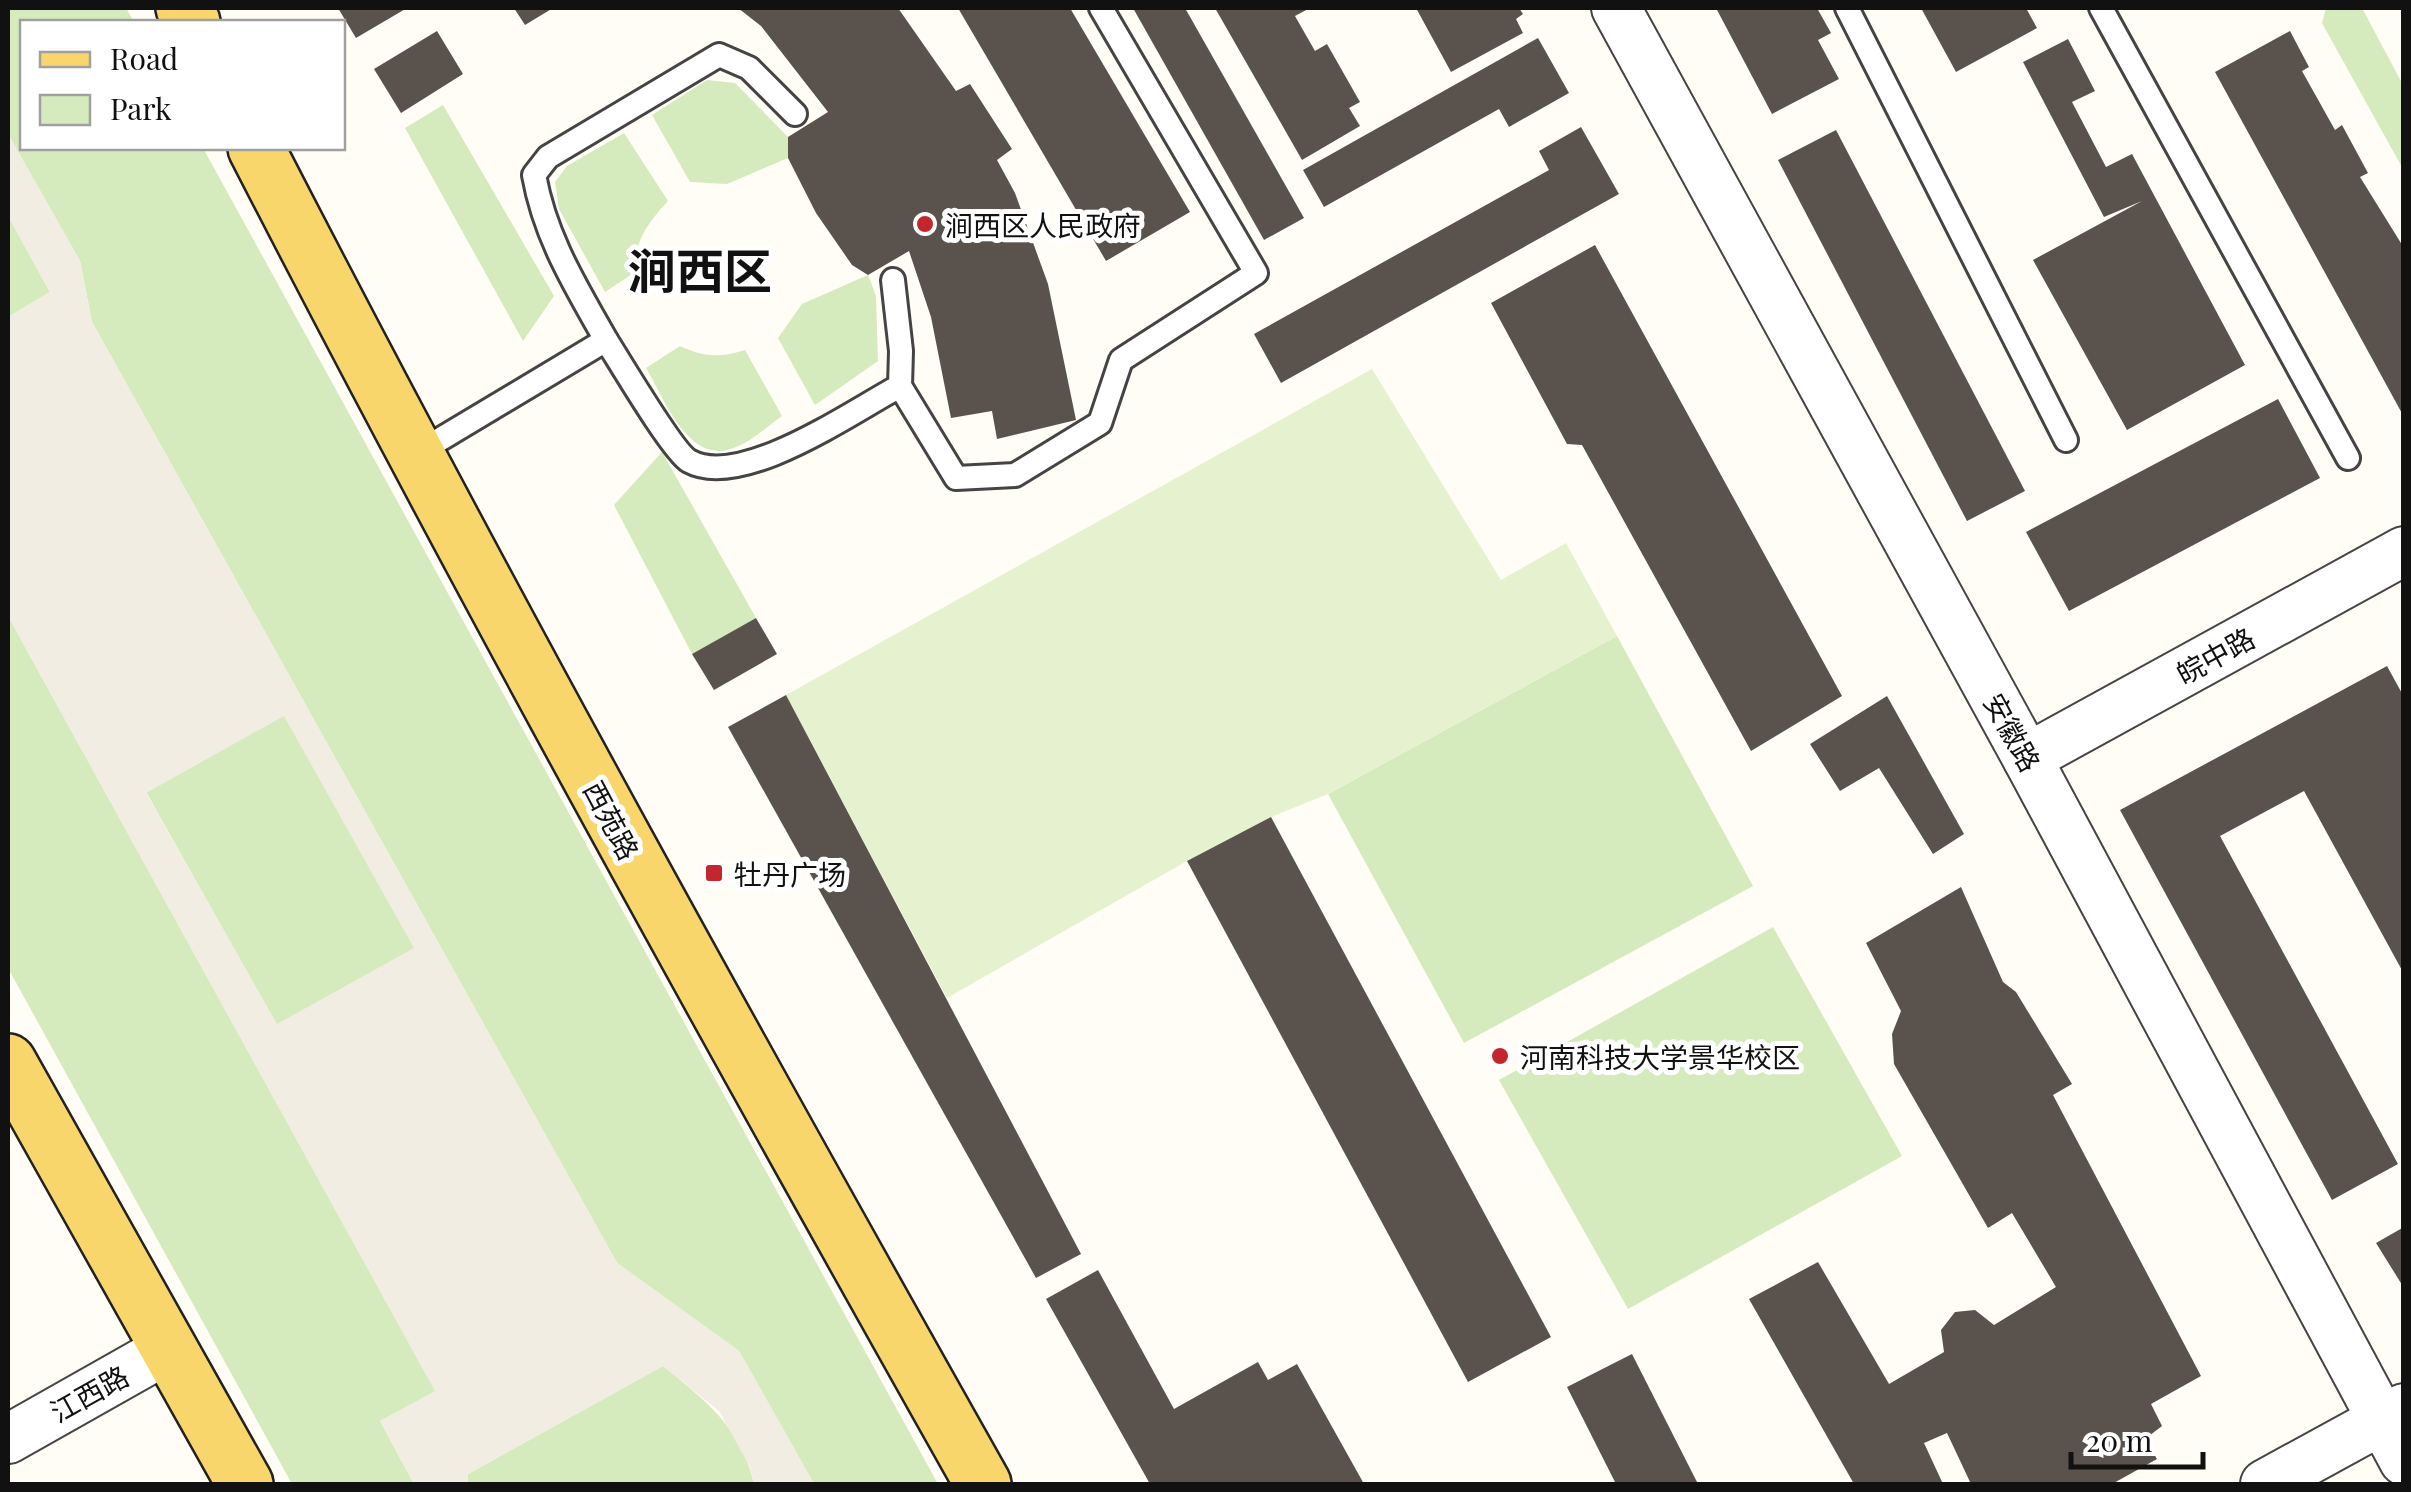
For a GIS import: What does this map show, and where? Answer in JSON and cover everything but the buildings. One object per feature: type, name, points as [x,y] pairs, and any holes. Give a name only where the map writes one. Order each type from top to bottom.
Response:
[{"type":"main road","name":"西苑路","points":[[257,150],[414,455],[672,933],[983,1484]]},
{"type":"main road","points":[[8,1062],[246,1484]]},
{"type":"street","name":"安徽路","points":[[1616,8],[2396,1430]]},
{"type":"street","name":"皖中路","points":[[2027,758],[2404,551]]},
{"type":"street","name":"江西路","points":[[8,1439],[171,1347]]},
{"type":"street","points":[[2265,1484],[2396,1430]]},
{"type":"lane","points":[[893,280],[901,351],[900,386],[956,478],[1015,475],[1100,423],[1121,360],[1256,273],[1101,8]]},
{"type":"lane","points":[[1847,8],[2066,440]]},
{"type":"lane","points":[[2101,8],[2348,458]]},
{"type":"lane","points":[[796,114],[749,68],[719,54],[548,157],[534,175],[540,210],[552,244],[606,340],[686,460],[716,469],[750,465],[900,386]]},
{"type":"lane","points":[[414,455],[606,340]]},
{"type":"green space","points":[[8,8],[126,8],[133,20],[20,20],[20,150],[204,150],[938,1484],[814,1484],[739,1351],[617,1263],[92,322],[80,261],[8,134]]},
{"type":"green space","points":[[2326,8],[2362,8],[2403,85],[2403,169],[2322,23]]},
{"type":"green space","points":[[707,80],[735,83],[788,137],[788,158],[727,184],[690,182],[652,115]]},
{"type":"green space","points":[[443,105],[554,296],[523,341],[405,128]]},
{"type":"green space","points":[[624,133],[668,201],[643,233],[635,272],[605,292],[559,209],[555,182],[567,166]]},
{"type":"green space","points":[[8,216],[50,292],[8,317]]},
{"type":"green space","points":[[868,275],[876,296],[878,361],[815,405],[778,338],[802,304]]},
{"type":"green space","points":[[680,346],[712,355],[745,350],[782,416],[736,447],[719,451],[705,448],[680,427],[646,368]]},
{"type":"green space","points":[[1372,369],[1501,580],[1566,543],[1617,636],[1328,794],[1271,817],[1187,861],[947,998],[786,695]]},
{"type":"green space","points":[[662,452],[756,618],[692,654],[614,505]]},
{"type":"green space","points":[[8,616],[436,1392],[380,1421],[414,1484],[292,1484],[8,968]]},
{"type":"green space","points":[[1617,636],[1753,886],[1464,1043],[1328,794]]},
{"type":"green space","points":[[284,715],[415,948],[277,1025],[146,792]]},
{"type":"green space","points":[[1773,927],[1902,1156],[1628,1309],[1499,1080]]},
{"type":"green space","points":[[663,1366],[731,1431],[754,1484],[468,1484],[468,1474]]},
{"type":"shaded area","points":[[8,134],[80,261],[92,322],[617,1263],[739,1351],[814,1484],[754,1484],[750,1467],[719,1411],[663,1366],[468,1474],[468,1484],[414,1484],[380,1421],[435,1391],[8,616],[8,317],[50,292],[8,216]],"holes":[[[284,716],[414,948],[277,1024],[146,793]]]},
{"type":"place","name":"涧西区人民政府","points":[[925,224]]},
{"type":"place","name":"牡丹广场","points":[[714,873]]},
{"type":"place","name":"河南科技大学景华校区","points":[[1500,1056]]},
{"type":"district","name":"涧西区","points":[[700,269]]}]
